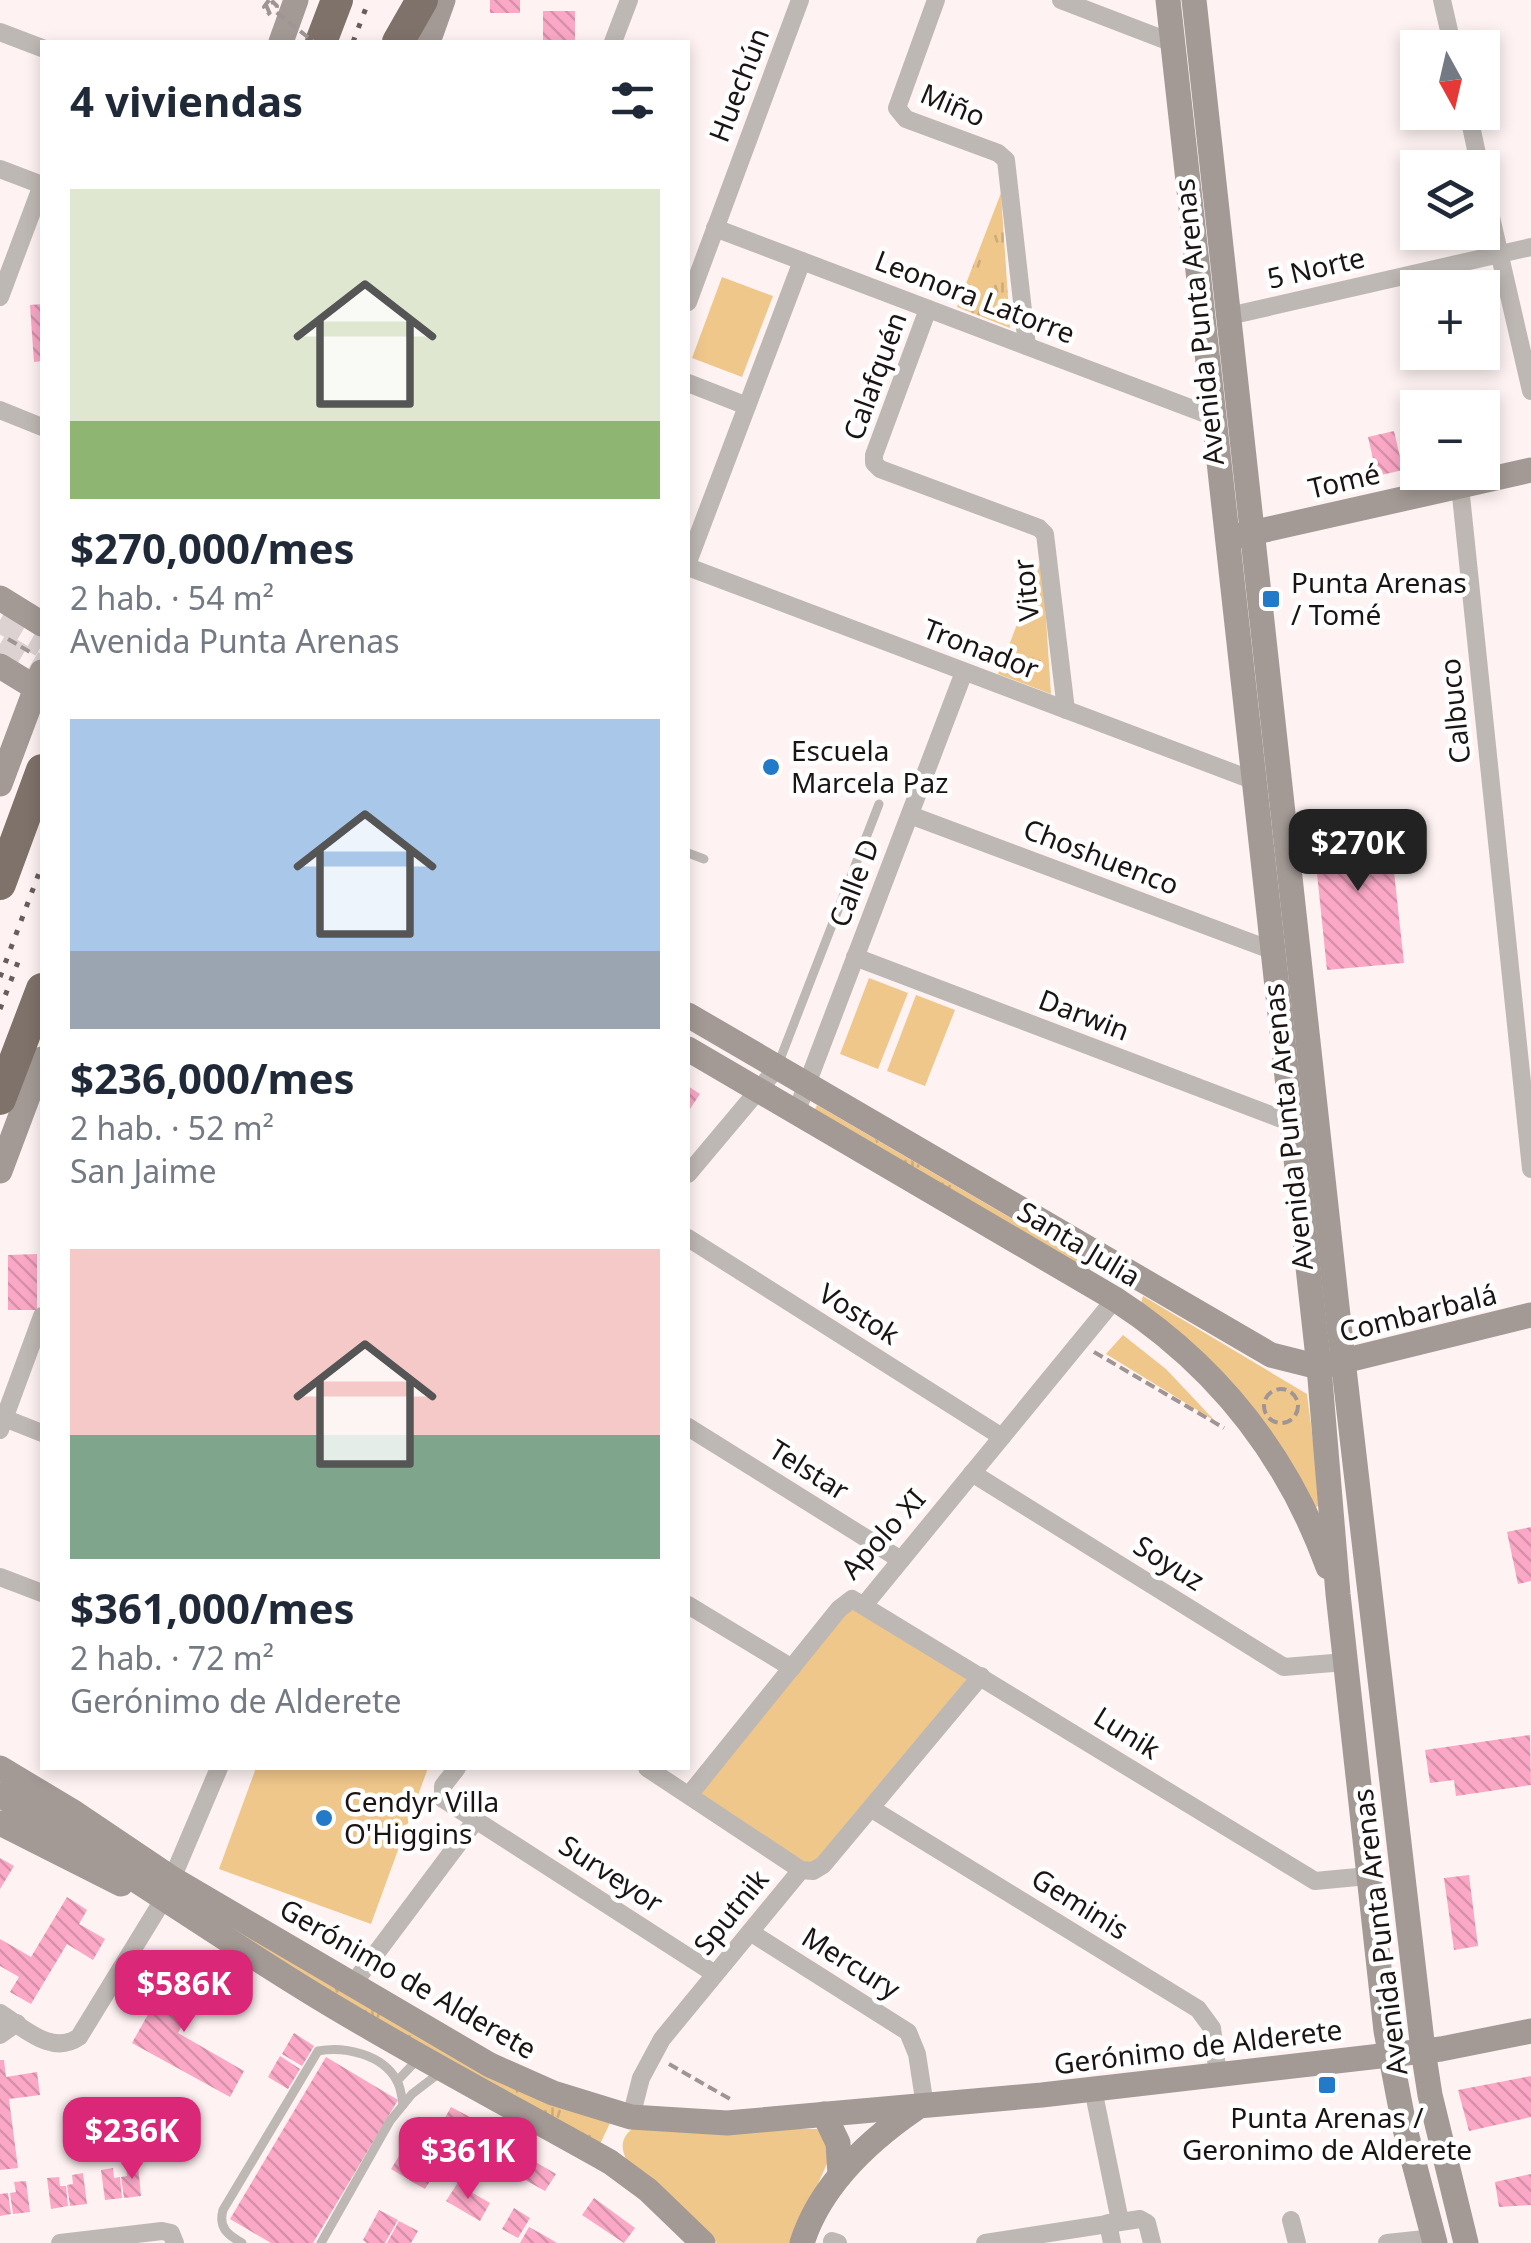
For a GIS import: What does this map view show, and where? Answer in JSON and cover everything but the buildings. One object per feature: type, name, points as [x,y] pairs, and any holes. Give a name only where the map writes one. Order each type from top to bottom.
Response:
[{"type":"highway","points":[[319,40],[337,0]]},
{"type":"highway","points":[[397,40],[410,0]]},
{"type":"highway","points":[[397,40],[422,0]]},
{"type":"highway","points":[[0,884],[40,775]]},
{"type":"highway","points":[[0,1098],[40,994]]},
{"type":"main road","points":[[282,40],[296,0]]},
{"type":"main road","points":[[429,40],[444,0]]},
{"type":"main road","name":"Avenida Punta Arenas","points":[[1168,0],[1214,417],[1240,535],[1331,1366],[1423,2050],[1466,2243]]},
{"type":"main road","name":"Avenida Punta Arenas","points":[[1194,0],[1229,316],[1255,782],[1292,1124],[1331,1366],[1338,1594],[1345,1662],[1390,2054],[1434,2240]]},
{"type":"main road","name":"Tomé","points":[[1500,477],[1531,470]]},
{"type":"main road","name":"Tomé","points":[[1240,535],[1442,490]]},
{"type":"main road","points":[[0,598],[40,623]]},
{"type":"main road","points":[[0,666],[39,680],[0,784]]},
{"type":"main road","name":"Santa Julia","points":[[690,1017],[1250,1346],[1290,1362],[1331,1366]]},
{"type":"main road","name":"Santa Julia","points":[[690,1050],[1152,1322],[1190,1354],[1252,1423],[1279,1462],[1305,1512],[1338,1594]]},
{"type":"main road","points":[[0,1170],[40,1064]]},
{"type":"main road","name":"Combarbalá","points":[[1331,1366],[1531,1315]]},
{"type":"main road","name":"Gerónimo de Alderete","points":[[0,1768],[76,1813],[168,1890],[420,2056],[610,2162],[648,2190],[703,2243]]},
{"type":"main road","name":"Gerónimo de Alderete","points":[[0,1795],[93,1850],[353,1984],[490,2065],[553,2093],[631,2117],[727,2123],[1093,2090],[1481,2043],[1531,2031]]},
{"type":"main road","name":"Gerónimo de Alderete","points":[[0,1823],[88,1870],[168,1890]]},
{"type":"main road","points":[[802,2243],[814,2214],[840,2175],[878,2137],[922,2106]]},
{"type":"main road","points":[[824,2114],[838,2143],[840,2175]]},
{"type":"main road","points":[[610,2162],[616,2133],[631,2117]]},
{"type":"street","points":[[614,40],[629,0]]},
{"type":"street","name":"Huechún","points":[[690,296],[800,0]]},
{"type":"street","name":"Miño","points":[[936,0],[897,108],[906,119],[998,154],[1009,164],[1028,346]]},
{"type":"street","points":[[1061,0],[1173,42]]},
{"type":"street","points":[[1442,0],[1449,30]]},
{"type":"street","points":[[0,32],[40,47]]},
{"type":"street","points":[[0,168],[40,184]]},
{"type":"street","points":[[0,296],[40,190]]},
{"type":"street","name":"Leonora Latorre","points":[[715,228],[1214,417]]},
{"type":"street","points":[[690,246],[706,252]]},
{"type":"street","name":"5 Norte","points":[[1229,316],[1531,248]]},
{"type":"street","points":[[1499,250],[1531,391]]},
{"type":"street","points":[[690,559],[802,261]]},
{"type":"street","name":"Calafquén","points":[[928,308],[874,463],[880,469],[1038,528]]},
{"type":"street","points":[[690,384],[747,406]]},
{"type":"street","points":[[0,410],[40,426]]},
{"type":"street","name":"Calbuco","points":[[1460,490],[1531,1169]]},
{"type":"street","name":"Vitor","points":[[1038,528],[1049,544],[1066,710]]},
{"type":"street","name":"Tronador","points":[[690,565],[1255,782]]},
{"type":"street","name":"Calle D","points":[[796,1113],[964,672]]},
{"type":"street","name":"Choshuenco","points":[[910,815],[1274,951]]},
{"type":"street","name":"Darwin","points":[[855,957],[1292,1124]]},
{"type":"street","points":[[690,1172],[777,1068]]},
{"type":"street","name":"Vostok","points":[[690,1244],[1002,1437]]},
{"type":"street","name":"Apolo XI","points":[[689,1795],[846,1601],[865,1604],[1115,1298]]},
{"type":"street","points":[[40,1321],[2,1424],[40,1433]]},
{"type":"street","name":"Telstar","points":[[690,1428],[902,1560]]},
{"type":"street","name":"Soyuz","points":[[972,1473],[1284,1667],[1345,1662]]},
{"type":"street","points":[[0,1577],[40,1592]]},
{"type":"street","name":"Lunik","points":[[865,1604],[1315,1881],[1368,1876]]},
{"type":"street","points":[[690,1606],[792,1668]]},
{"type":"street","name":"Sputnik","points":[[631,2117],[641,2078],[654,2051],[715,1974],[801,1870],[813,1871],[824,1865],[981,1676]]},
{"type":"street","points":[[0,2036],[8,2018],[51,2044],[68,2044],[79,2037],[168,1890],[218,1770]]},
{"type":"street","name":"Surveyor","points":[[455,1770],[443,1786],[443,1799],[715,1974]]},
{"type":"street","points":[[650,1770],[801,1870]]},
{"type":"street","name":"Geminis","points":[[872,1808],[1198,2009],[1212,2028],[1218,2075]]},
{"type":"street","points":[[353,1984],[476,1820]]},
{"type":"street","name":"Mercury","points":[[750,1932],[908,2032],[918,2054],[922,2106]]},
{"type":"street","points":[[1093,2090],[1114,2222],[1112,2243]]},
{"type":"street","points":[[1291,2220],[1297,2243]]},
{"type":"street","points":[[985,2243],[1114,2222],[1146,2221],[1152,2243]]},
{"type":"street","points":[[60,2243],[162,2230],[173,2238]]},
{"type":"street","points":[[1387,2243],[1434,2240]]},
{"type":"lane","points":[[777,1068],[879,804]]},
{"type":"lane","points":[[690,854],[704,860]]},
{"type":"lane","points":[[242,2243],[224,2230],[222,2210],[318,2051],[340,2047],[386,2068],[397,2081],[404,2105]]},
{"type":"lane","points":[[397,2081],[420,2056]]},
{"type":"lane","points":[[321,2243],[390,2121],[443,2070]]},
{"type":"path","points":[[268,4],[272,2],[277,6],[276,12],[315,40]]},
{"type":"path","points":[[5,627],[15,644],[40,659]]},
{"type":"path","points":[[1,652],[5,627]]},
{"type":"path","points":[[1094,1352],[1224,1428]]},
{"type":"path","points":[[1275,1390],[1290,1391],[1298,1404],[1296,1415],[1286,1422],[1272,1420],[1265,1412],[1266,1397],[1275,1390]]},
{"type":"path","points":[[667,2062],[734,2102]]},
{"type":"green space","points":[[1001,193],[1010,328],[957,307]]},
{"type":"green space","points":[[722,277],[773,296],[742,377],[692,358]]},
{"type":"green space","points":[[1042,559],[1051,694],[998,674]]},
{"type":"green space","points":[[869,978],[908,993],[878,1069],[840,1054]]},
{"type":"green space","points":[[916,995],[955,1010],[925,1086],[887,1071]]},
{"type":"green space","points":[[817,1105],[1088,1263],[1090,1270],[814,1111]]},
{"type":"green space","points":[[1143,1296],[1307,1394],[1321,1504],[1315,1508],[1217,1371],[1169,1323],[1141,1303]]},
{"type":"green space","points":[[1123,1335],[1166,1369],[1215,1421],[1106,1354]]},
{"type":"green space","points":[[855,1606],[967,1679],[812,1868],[702,1798],[701,1790],[845,1610]]},
{"type":"green space","name":"Cendyr Villa O'Higgins","points":[[255,1770],[427,1770],[371,1924],[219,1869]]},
{"type":"green space","points":[[179,1897],[610,2123],[601,2142],[334,1994]]},
{"type":"green space","points":[[633,2128],[820,2129],[831,2155],[791,2243],[717,2243],[627,2161],[623,2143]]},
{"type":"tunnel","points":[[0,620],[40,644]]},
{"type":"tunnel","points":[[0,644],[40,668]]},
{"type":"railway","points":[[354,40],[369,0]]},
{"type":"railway","points":[[0,977],[40,870]]},
{"type":"railway","points":[[0,1009],[18,962]]},
{"type":"place","name":"Punta Arenas / Tomé","points":[[1271,599]]},
{"type":"place","name":"Escuela Marcela Paz","points":[[771,767]]},
{"type":"place","name":"Cendyr Villa O'Higgins","points":[[324,1818]]},
{"type":"place","name":"Punta Arenas / Geronimo de Alderete","points":[[1327,2085]]}]
